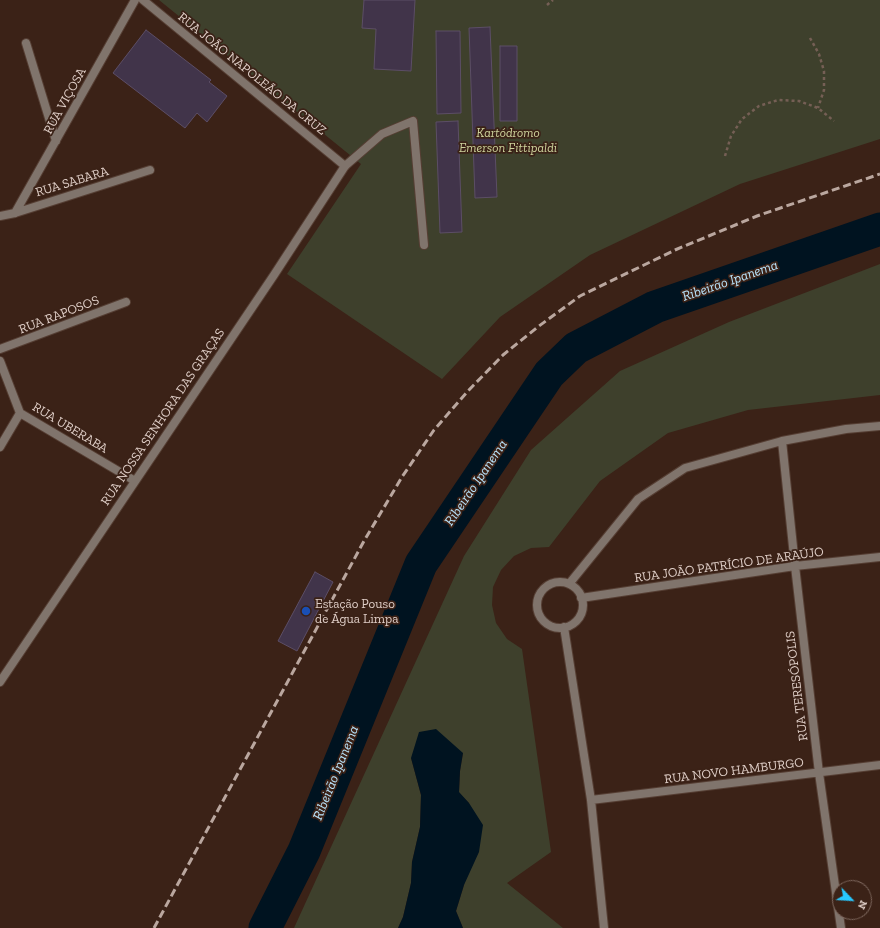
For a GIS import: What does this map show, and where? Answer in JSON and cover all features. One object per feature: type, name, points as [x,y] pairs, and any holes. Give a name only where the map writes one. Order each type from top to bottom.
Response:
[{"type":"street","name":"RUA VIÇOSA","points":[[15,213],[135,0]]},
{"type":"street","name":"RUA JOÃO NAPOLEÃO DA CRUZ","points":[[143,0],[345,166]]},
{"type":"street","points":[[26,43],[56,141]]},
{"type":"street","name":"RUA NOSSA SENHORA DAS GRAÇAS","points":[[0,682],[274,275],[345,166],[382,134],[414,121],[424,245]]},
{"type":"street","name":"RUA SABARA","points":[[0,216],[15,213],[150,170]]},
{"type":"street","name":"RUA RAPOSOS","points":[[0,349],[126,302]]},
{"type":"street","name":"RUA UBERABA","points":[[0,361],[20,413],[134,481]]},
{"type":"street","points":[[0,447],[20,413]]},
{"type":"street","points":[[570,584],[638,499],[685,468],[782,441],[846,429],[880,426]]},
{"type":"street","name":"RUA TERESÓPOLIS","points":[[782,441],[819,773],[841,928]]},
{"type":"street","name":"RUA JOÃO PATRÍCIO DE ARAÚJO","points":[[581,598],[795,566],[880,556]]},
{"type":"street","points":[[554,582],[570,584],[579,592],[581,598],[581,613],[577,620],[571,625],[556,627],[548,625],[538,613],[538,598],[547,586],[554,582]]},
{"type":"street","points":[[564,627],[591,800],[604,928]]},
{"type":"street","name":"RUA NOVO HAMBURGO","points":[[591,800],[880,765]]},
{"type":"path","points":[[547,5],[554,0]]},
{"type":"path","points":[[810,38],[820,54],[824,72],[824,90],[818,108]]},
{"type":"path","points":[[725,156],[731,136],[742,119],[759,106],[778,100],[799,101],[818,108],[834,121]]},
{"type":"green space","name":"Kartódromo Emerson Fittipaldi","points":[[159,0],[880,0],[880,139],[740,184],[590,255],[500,317],[442,379],[287,274],[361,164]]},
{"type":"green space","points":[[880,264],[880,395],[748,410],[668,433],[600,481],[549,547],[531,548],[514,556],[501,570],[493,587],[492,605],[496,623],[507,639],[522,649],[551,852],[507,883],[563,928],[463,928],[456,911],[464,885],[469,803],[459,793],[463,753],[411,758],[421,795],[420,827],[412,862],[411,883],[403,917],[398,928],[294,928],[464,556],[531,450],[620,371],[729,322]]},
{"type":"water","points":[[436,729],[463,753],[459,792],[469,803],[483,825],[479,852],[464,885],[456,911],[463,928],[398,928],[403,917],[411,883],[412,862],[420,827],[421,795],[411,758],[419,732]]},
{"type":"building","points":[[364,0],[415,0],[411,71],[374,69],[376,29],[362,28]]},
{"type":"building","points":[[490,27],[497,197],[475,198],[469,28]]},
{"type":"building","points":[[146,30],[211,80],[209,82],[227,96],[207,122],[197,113],[185,128],[113,73]]},
{"type":"building","points":[[436,31],[460,31],[461,113],[437,114]]},
{"type":"building","points":[[500,46],[517,46],[517,121],[500,121]]},
{"type":"building","points":[[458,121],[462,232],[440,233],[436,122]]},
{"type":"building","name":"Estação Pouso de Água Limpa","points":[[315,572],[333,582],[297,651],[278,641]]},
{"type":"waterway","name":"Ribeirão Ipanema","points":[[265,928],[304,851],[421,564],[549,374],[576,348],[655,307],[880,229]]},
{"type":"railway","points":[[154,928],[364,541],[402,477],[434,430],[468,391],[503,355],[580,296],[675,250],[757,216],[880,174]]},
{"type":"place","name":"Estação Pouso de Água Limpa","points":[[306,611]]}]
